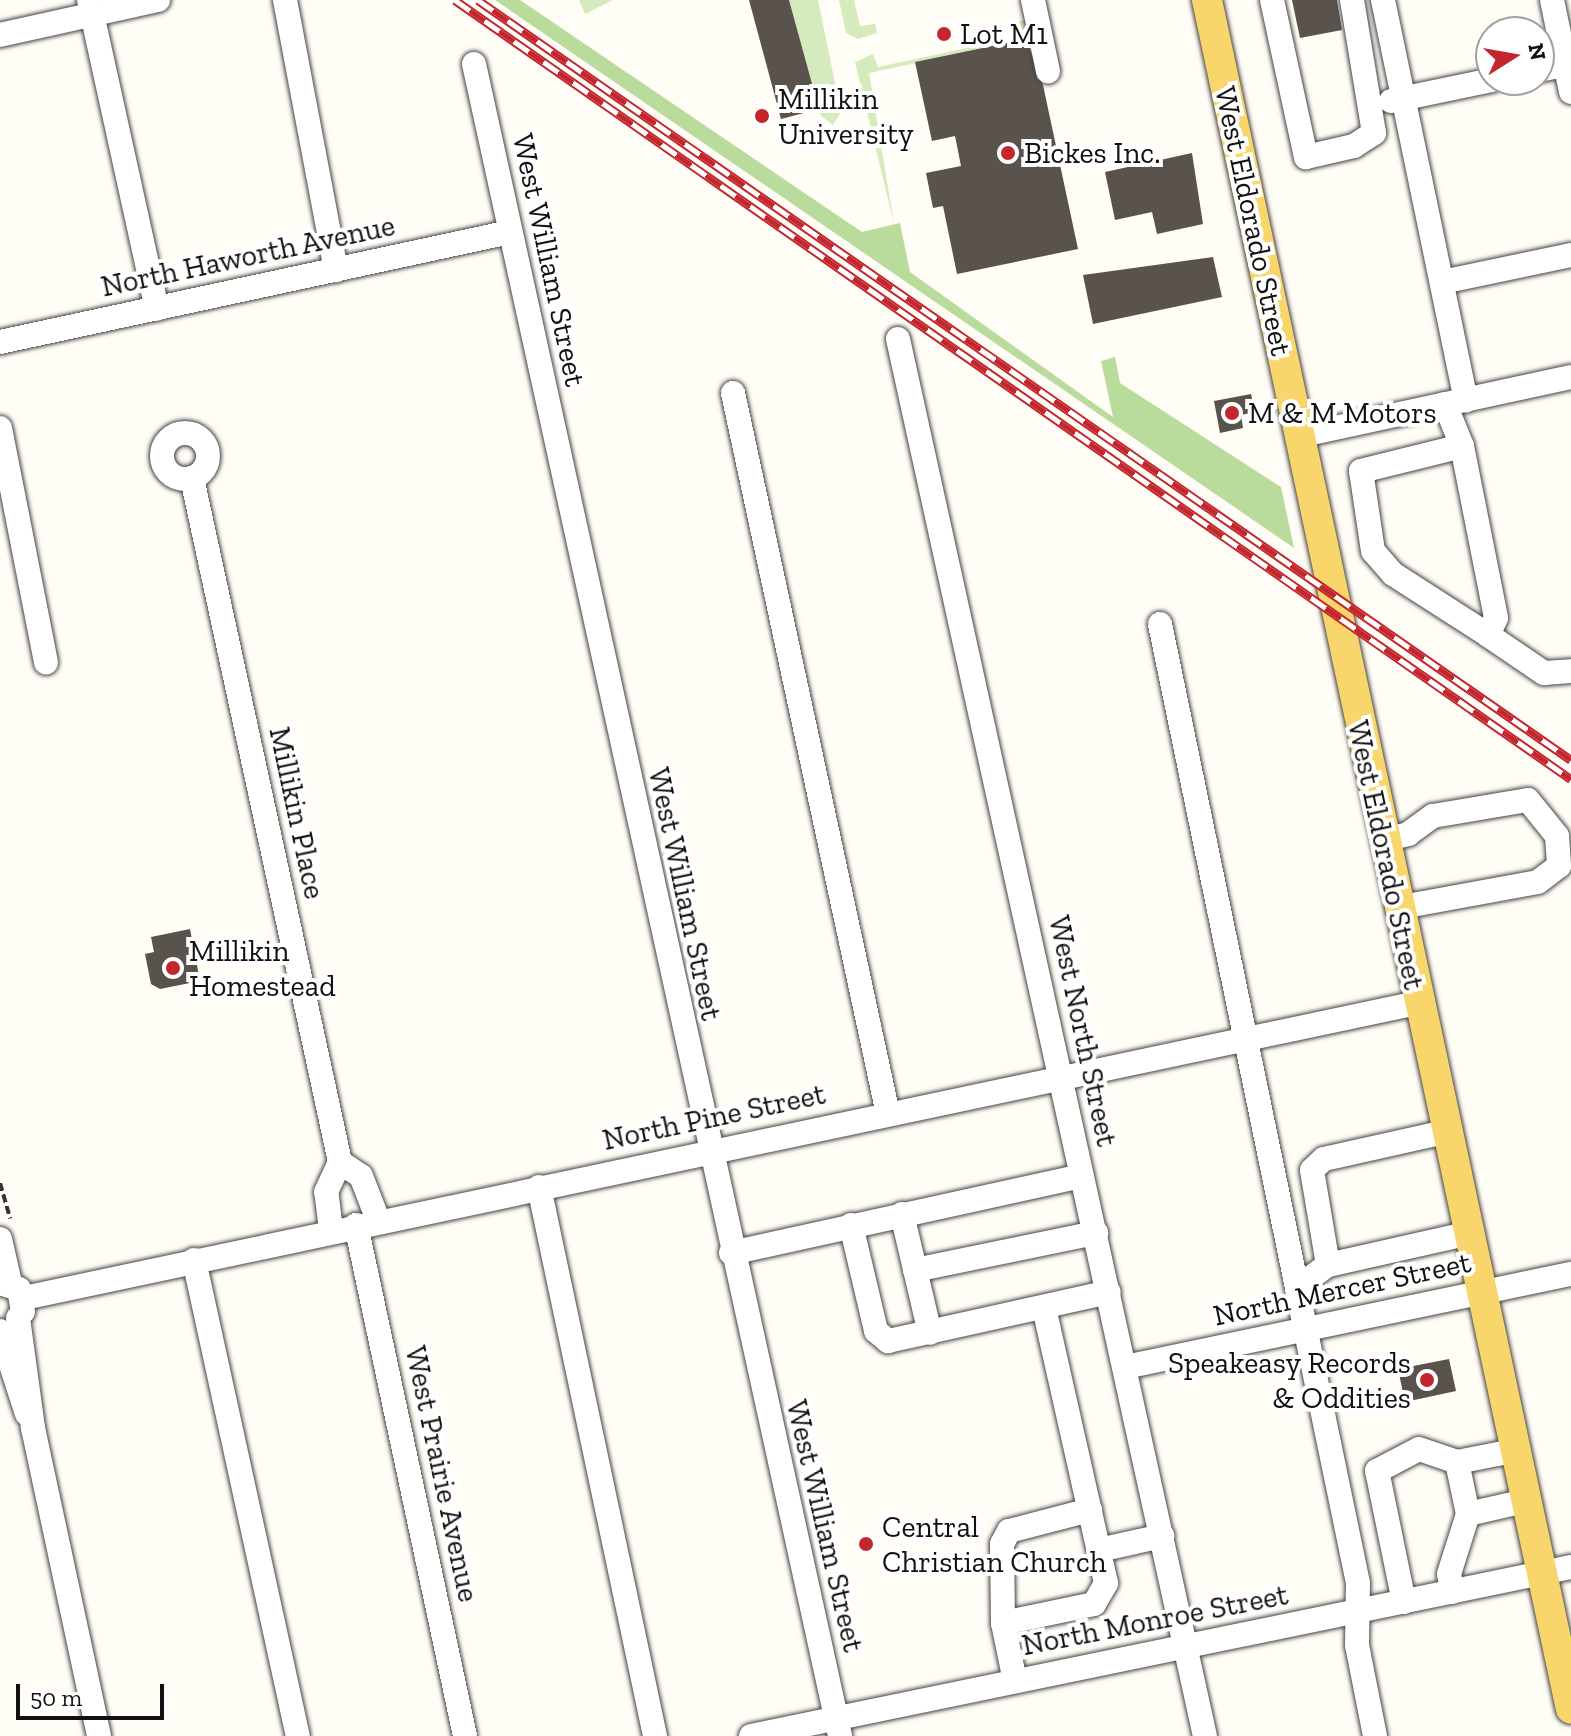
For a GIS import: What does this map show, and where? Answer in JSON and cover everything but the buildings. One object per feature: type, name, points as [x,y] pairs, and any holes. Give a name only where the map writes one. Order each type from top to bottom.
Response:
[{"type":"main road","name":"West Eldorado Street","points":[[1207,0],[1478,1293],[1571,1709]]},
{"type":"street","points":[[0,35],[91,7],[158,0]]},
{"type":"street","points":[[285,0],[336,270]]},
{"type":"street","points":[[1033,0],[1048,71]]},
{"type":"street","points":[[1272,0],[1306,157],[1354,146],[1374,133],[1373,105],[1352,0]]},
{"type":"street","points":[[1383,0],[1442,282],[1462,446],[1496,618],[1488,635]]},
{"type":"street","points":[[1552,0],[1571,92]]},
{"type":"street","points":[[91,7],[157,309]]},
{"type":"street","name":"West William Street","points":[[474,64],[708,1151],[838,1726]]},
{"type":"street","points":[[1555,67],[1565,65]]},
{"type":"street","points":[[1373,105],[1475,84]]},
{"type":"street","name":"North Haworth Avenue","points":[[0,342],[510,232]]},
{"type":"street","points":[[1442,282],[1571,255]]},
{"type":"street","name":"West North Street","points":[[898,339],[1205,1736]]},
{"type":"street","points":[[1298,436],[1571,377]]},
{"type":"street","points":[[733,393],[888,1114]]},
{"type":"street","points":[[0,428],[46,663]]},
{"type":"street","points":[[1462,446],[1361,471],[1373,551],[1393,574],[1544,673],[1571,671]]},
{"type":"street","name":"Millikin Place","points":[[192,478],[340,1162]]},
{"type":"street","points":[[1160,624],[1243,1040],[1297,1288],[1301,1330],[1345,1518],[1375,1736]]},
{"type":"street","points":[[1383,840],[1408,834],[1433,816],[1528,800],[1557,836],[1559,866],[1538,882],[1397,908]]},
{"type":"street","name":"North Pine Street","points":[[9,1306],[331,1230],[1417,1003]]},
{"type":"street","points":[[1328,1265],[1312,1170],[1324,1159],[1445,1132]]},
{"type":"street","points":[[331,1230],[326,1192],[340,1162],[361,1176],[367,1223]]},
{"type":"street","points":[[731,1253],[1082,1176]]},
{"type":"street","points":[[539,1187],[655,1736]]},
{"type":"street","points":[[902,1214],[930,1333]]},
{"type":"street","name":"West Prairie Avenue","points":[[367,1223],[465,1736]]},
{"type":"street","points":[[851,1225],[876,1331],[888,1341],[1109,1292]]},
{"type":"street","points":[[915,1270],[1096,1233]]},
{"type":"street","points":[[1297,1288],[1328,1265],[1466,1234]]},
{"type":"street","points":[[0,1239],[9,1306],[33,1428],[100,1732]]},
{"type":"street","points":[[194,1260],[298,1736]]},
{"type":"street","name":"North Mercer Street","points":[[1125,1367],[1571,1274]]},
{"type":"street","points":[[1003,1623],[1094,1604],[1106,1583],[1044,1308]]},
{"type":"street","points":[[1404,1602],[1377,1471],[1419,1449],[1457,1462],[1513,1451]]},
{"type":"street","points":[[1452,1592],[1449,1574],[1468,1514],[1457,1462]]},
{"type":"street","points":[[1468,1514],[1525,1501]]},
{"type":"street","points":[[1015,1681],[1003,1623],[1002,1544],[1009,1531],[1090,1510]]},
{"type":"street","points":[[1099,1550],[1162,1536]]},
{"type":"street","name":"North Monroe Street","points":[[751,1736],[838,1726],[1015,1681],[1571,1567]]},
{"type":"green space","points":[[495,0],[520,0],[862,232],[900,223],[910,272],[1113,417],[1101,361],[1115,357],[1120,383],[1281,487],[1294,548]]},
{"type":"green space","points":[[579,0],[613,0],[585,14]]},
{"type":"green space","points":[[789,0],[818,0],[841,112],[833,125],[821,116]]},
{"type":"green space","points":[[839,0],[854,0],[860,26],[875,24],[877,33],[858,39],[846,33]]},
{"type":"green space","points":[[1029,19],[1033,38],[869,73],[894,224],[855,62],[873,54],[878,67],[1013,38],[1011,23]]},
{"type":"railway","points":[[455,0],[1571,779]]},
{"type":"railway","points":[[478,0],[1571,760]]},
{"type":"place","name":"Lot M1","points":[[944,34]]},
{"type":"place","name":"Millikin University","points":[[762,116]]},
{"type":"place","name":"Bickes Inc.","points":[[1008,153]]},
{"type":"place","name":"M & M Motors","points":[[1232,413]]},
{"type":"place","name":"Millikin Homestead","points":[[173,968]]},
{"type":"place","name":"Speakeasy Records & Oddities","points":[[1427,1380]]},
{"type":"place","name":"Central Christian Church","points":[[866,1544]]}]
